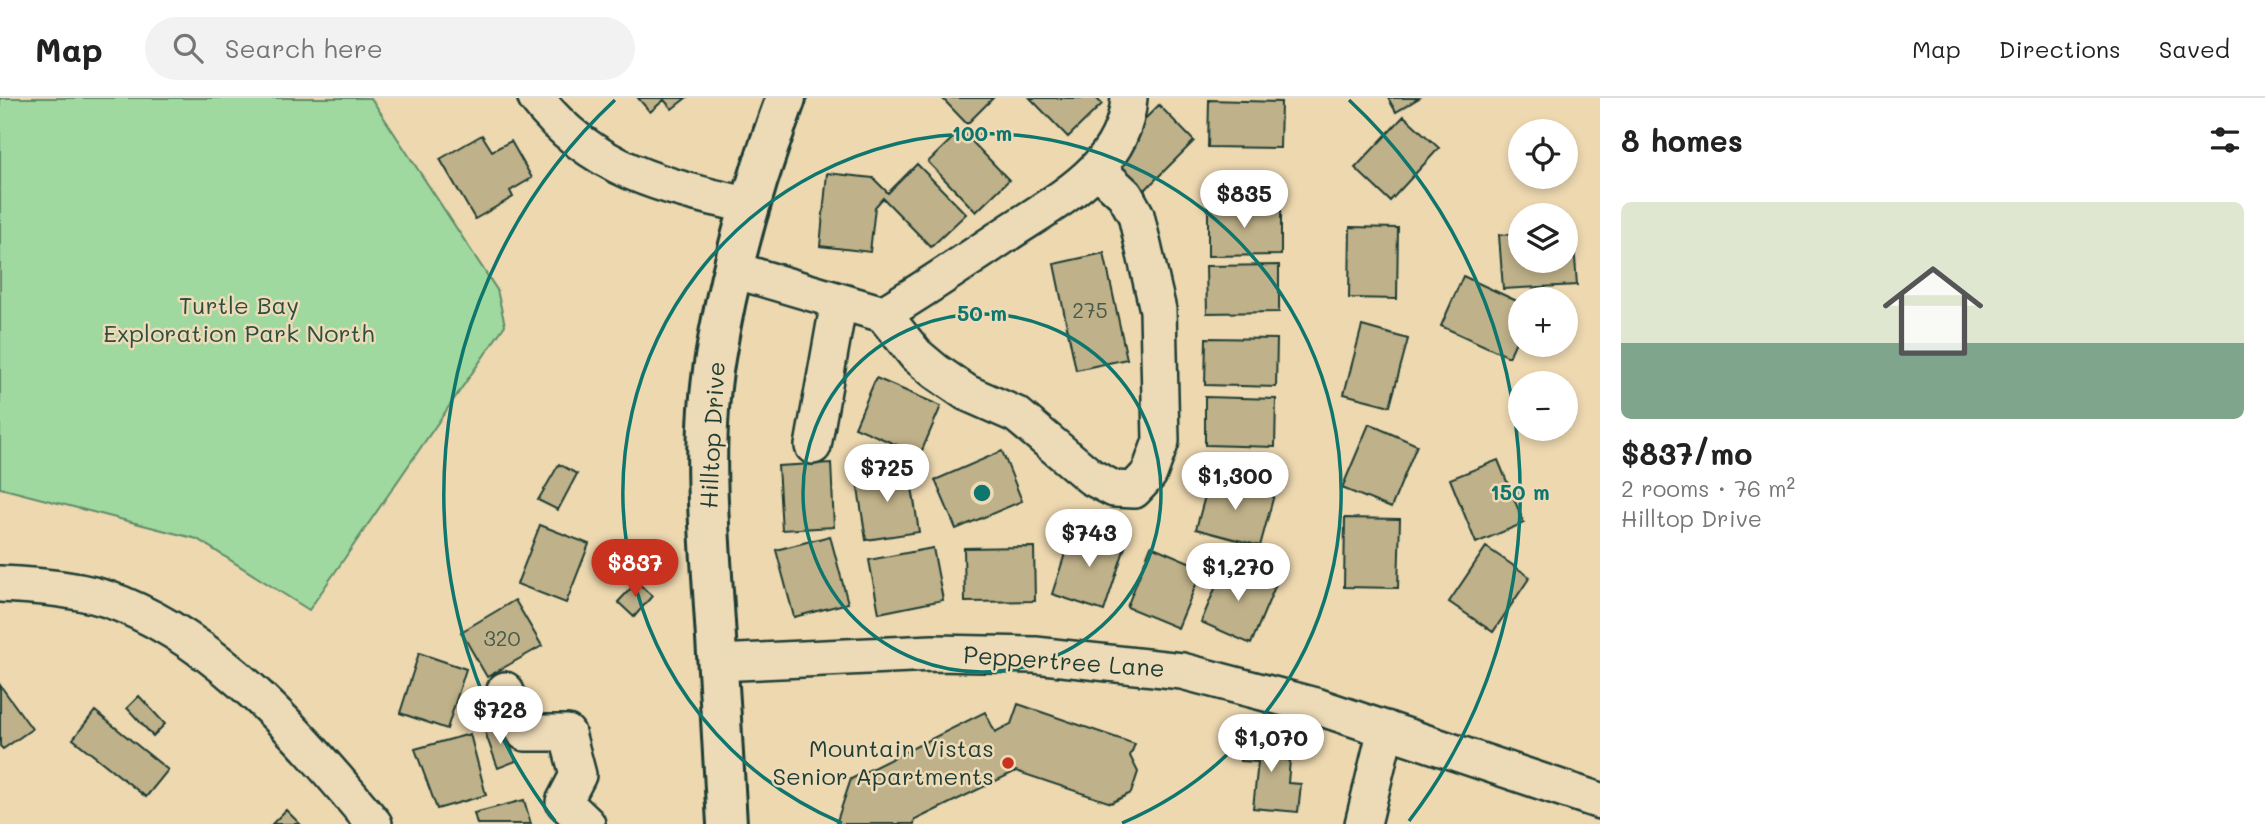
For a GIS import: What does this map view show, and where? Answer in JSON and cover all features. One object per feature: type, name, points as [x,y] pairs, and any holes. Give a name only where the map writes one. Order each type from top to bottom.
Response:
[{"type":"main road","name":"Hilltop Drive","points":[[727,824],[708,513],[709,432],[715,359],[734,270],[751,206],[786,98]]},
{"type":"street","points":[[536,98],[551,118],[576,141],[632,174],[671,187],[751,206]]},
{"type":"street","points":[[883,314],[964,265],[1065,197],[1097,169],[1117,143],[1128,118],[1129,98]]},
{"type":"street","points":[[734,270],[883,314],[916,355],[935,371],[967,393],[1017,415],[1091,477],[1114,489],[1134,490],[1149,474],[1161,442],[1158,310],[1136,215],[1125,195],[1097,169]]},
{"type":"street","points":[[813,446],[839,301]]},
{"type":"street","points":[[0,584],[95,595],[145,615],[188,641],[264,704],[374,824]]},
{"type":"street","name":"Peppertree Lane","points":[[718,663],[933,653],[1090,659],[1208,677],[1386,729],[1600,801]]},
{"type":"street","points":[[505,690],[525,733],[567,733],[578,775],[564,802],[587,824]]},
{"type":"street","points":[[1363,824],[1386,729]]},
{"type":"green space","name":"Turtle Bay Exploration Park North","points":[[0,98],[371,98],[497,290],[505,325],[309,610],[197,539],[0,488]]},
{"type":"building","points":[[638,98],[686,98],[672,109],[664,100],[650,112]]},
{"type":"building","points":[[942,98],[993,98],[967,124]]},
{"type":"building","points":[[1030,98],[1096,98],[1102,104],[1068,137]]},
{"type":"building","points":[[1388,98],[1419,98],[1396,112]]},
{"type":"building","points":[[1209,100],[1281,102],[1280,148],[1208,147]]},
{"type":"building","points":[[1159,105],[1194,141],[1145,190],[1109,154]]},
{"type":"building","points":[[1404,116],[1439,148],[1390,201],[1355,168]]},
{"type":"building","points":[[961,130],[1009,180],[976,212],[928,162]]},
{"type":"building","points":[[482,135],[492,151],[511,141],[532,178],[510,191],[513,197],[475,219],[440,159]]},
{"type":"building","points":[[917,164],[966,214],[931,247],[883,198],[875,207],[870,252],[820,246],[827,173],[873,178],[888,193]]},
{"type":"building","points":[[1281,205],[1281,255],[1208,256],[1208,206]]},
{"type":"building","points":[[1350,227],[1398,228],[1397,299],[1349,298]]},
{"type":"building","points":[[1499,235],[1508,235],[1508,273],[1576,273],[1577,285],[1503,289]]},
{"type":"building","points":[[1104,253],[1127,359],[1076,370],[1054,264]]},
{"type":"building","points":[[1279,265],[1279,312],[1207,313],[1206,266]]},
{"type":"building","points":[[1463,276],[1508,297],[1508,357],[1441,326]]},
{"type":"building","points":[[1362,326],[1408,339],[1390,406],[1344,394]]},
{"type":"building","points":[[1206,338],[1277,339],[1276,387],[1205,385]]},
{"type":"building","points":[[876,378],[941,406],[920,455],[855,427]]},
{"type":"building","points":[[1205,397],[1276,399],[1275,447],[1205,445]]},
{"type":"building","points":[[1369,424],[1417,445],[1391,508],[1342,488]]},
{"type":"building","points":[[1002,451],[1022,501],[956,529],[935,480]]},
{"type":"building","points":[[1498,460],[1524,523],[1476,543],[1450,479]]},
{"type":"building","points":[[831,463],[834,527],[782,530],[778,466]]},
{"type":"building","points":[[559,464],[577,474],[558,510],[538,500]]},
{"type":"building","points":[[909,468],[919,532],[866,540],[856,475]]},
{"type":"building","points":[[1210,478],[1274,495],[1260,546],[1196,529]]},
{"type":"building","points":[[1345,518],[1400,519],[1398,588],[1344,587]]},
{"type":"building","points":[[540,525],[589,544],[566,603],[517,584]]},
{"type":"building","points":[[1074,526],[1126,544],[1104,611],[1052,594]]},
{"type":"building","points":[[830,536],[848,603],[794,617],[776,550]]},
{"type":"building","points":[[1151,546],[1203,568],[1178,628],[1127,607]]},
{"type":"building","points":[[1034,547],[1035,601],[965,602],[964,548]]},
{"type":"building","points":[[1486,547],[1530,577],[1493,632],[1449,602]]},
{"type":"building","points":[[933,548],[943,600],[879,613],[869,560]]},
{"type":"building","points":[[1226,562],[1276,584],[1251,644],[1201,622]]},
{"type":"building","points":[[637,582],[652,596],[634,617],[618,602]]},
{"type":"building","points":[[515,600],[542,646],[487,677],[461,632]]},
{"type":"building","points":[[419,653],[466,669],[447,729],[400,713]]},
{"type":"building","points":[[0,685],[32,729],[3,749],[0,746]]},
{"type":"building","points":[[139,696],[165,724],[153,736],[127,708]]},
{"type":"building","name":"Mountain Vistas Senior Apartments","points":[[1018,704],[1135,744],[1130,756],[1138,772],[1131,793],[1111,803],[1016,771],[915,820],[914,824],[836,824],[851,779],[985,712],[995,732],[1011,724]]},
{"type":"building","points":[[95,711],[168,770],[146,797],[73,739]]},
{"type":"building","points":[[503,725],[516,761],[498,768],[485,732]]},
{"type":"building","points":[[470,734],[486,795],[437,809],[415,749]]},
{"type":"building","points":[[1242,735],[1284,739],[1282,759],[1290,760],[1288,783],[1301,784],[1298,812],[1253,808],[1258,762],[1240,761]]},
{"type":"building","points":[[524,800],[531,824],[477,824],[474,813]]},
{"type":"building","points":[[286,810],[300,824],[272,824]]},
{"type":"place","name":"Mountain Vistas Senior Apartments","points":[[1008,763]]}]
